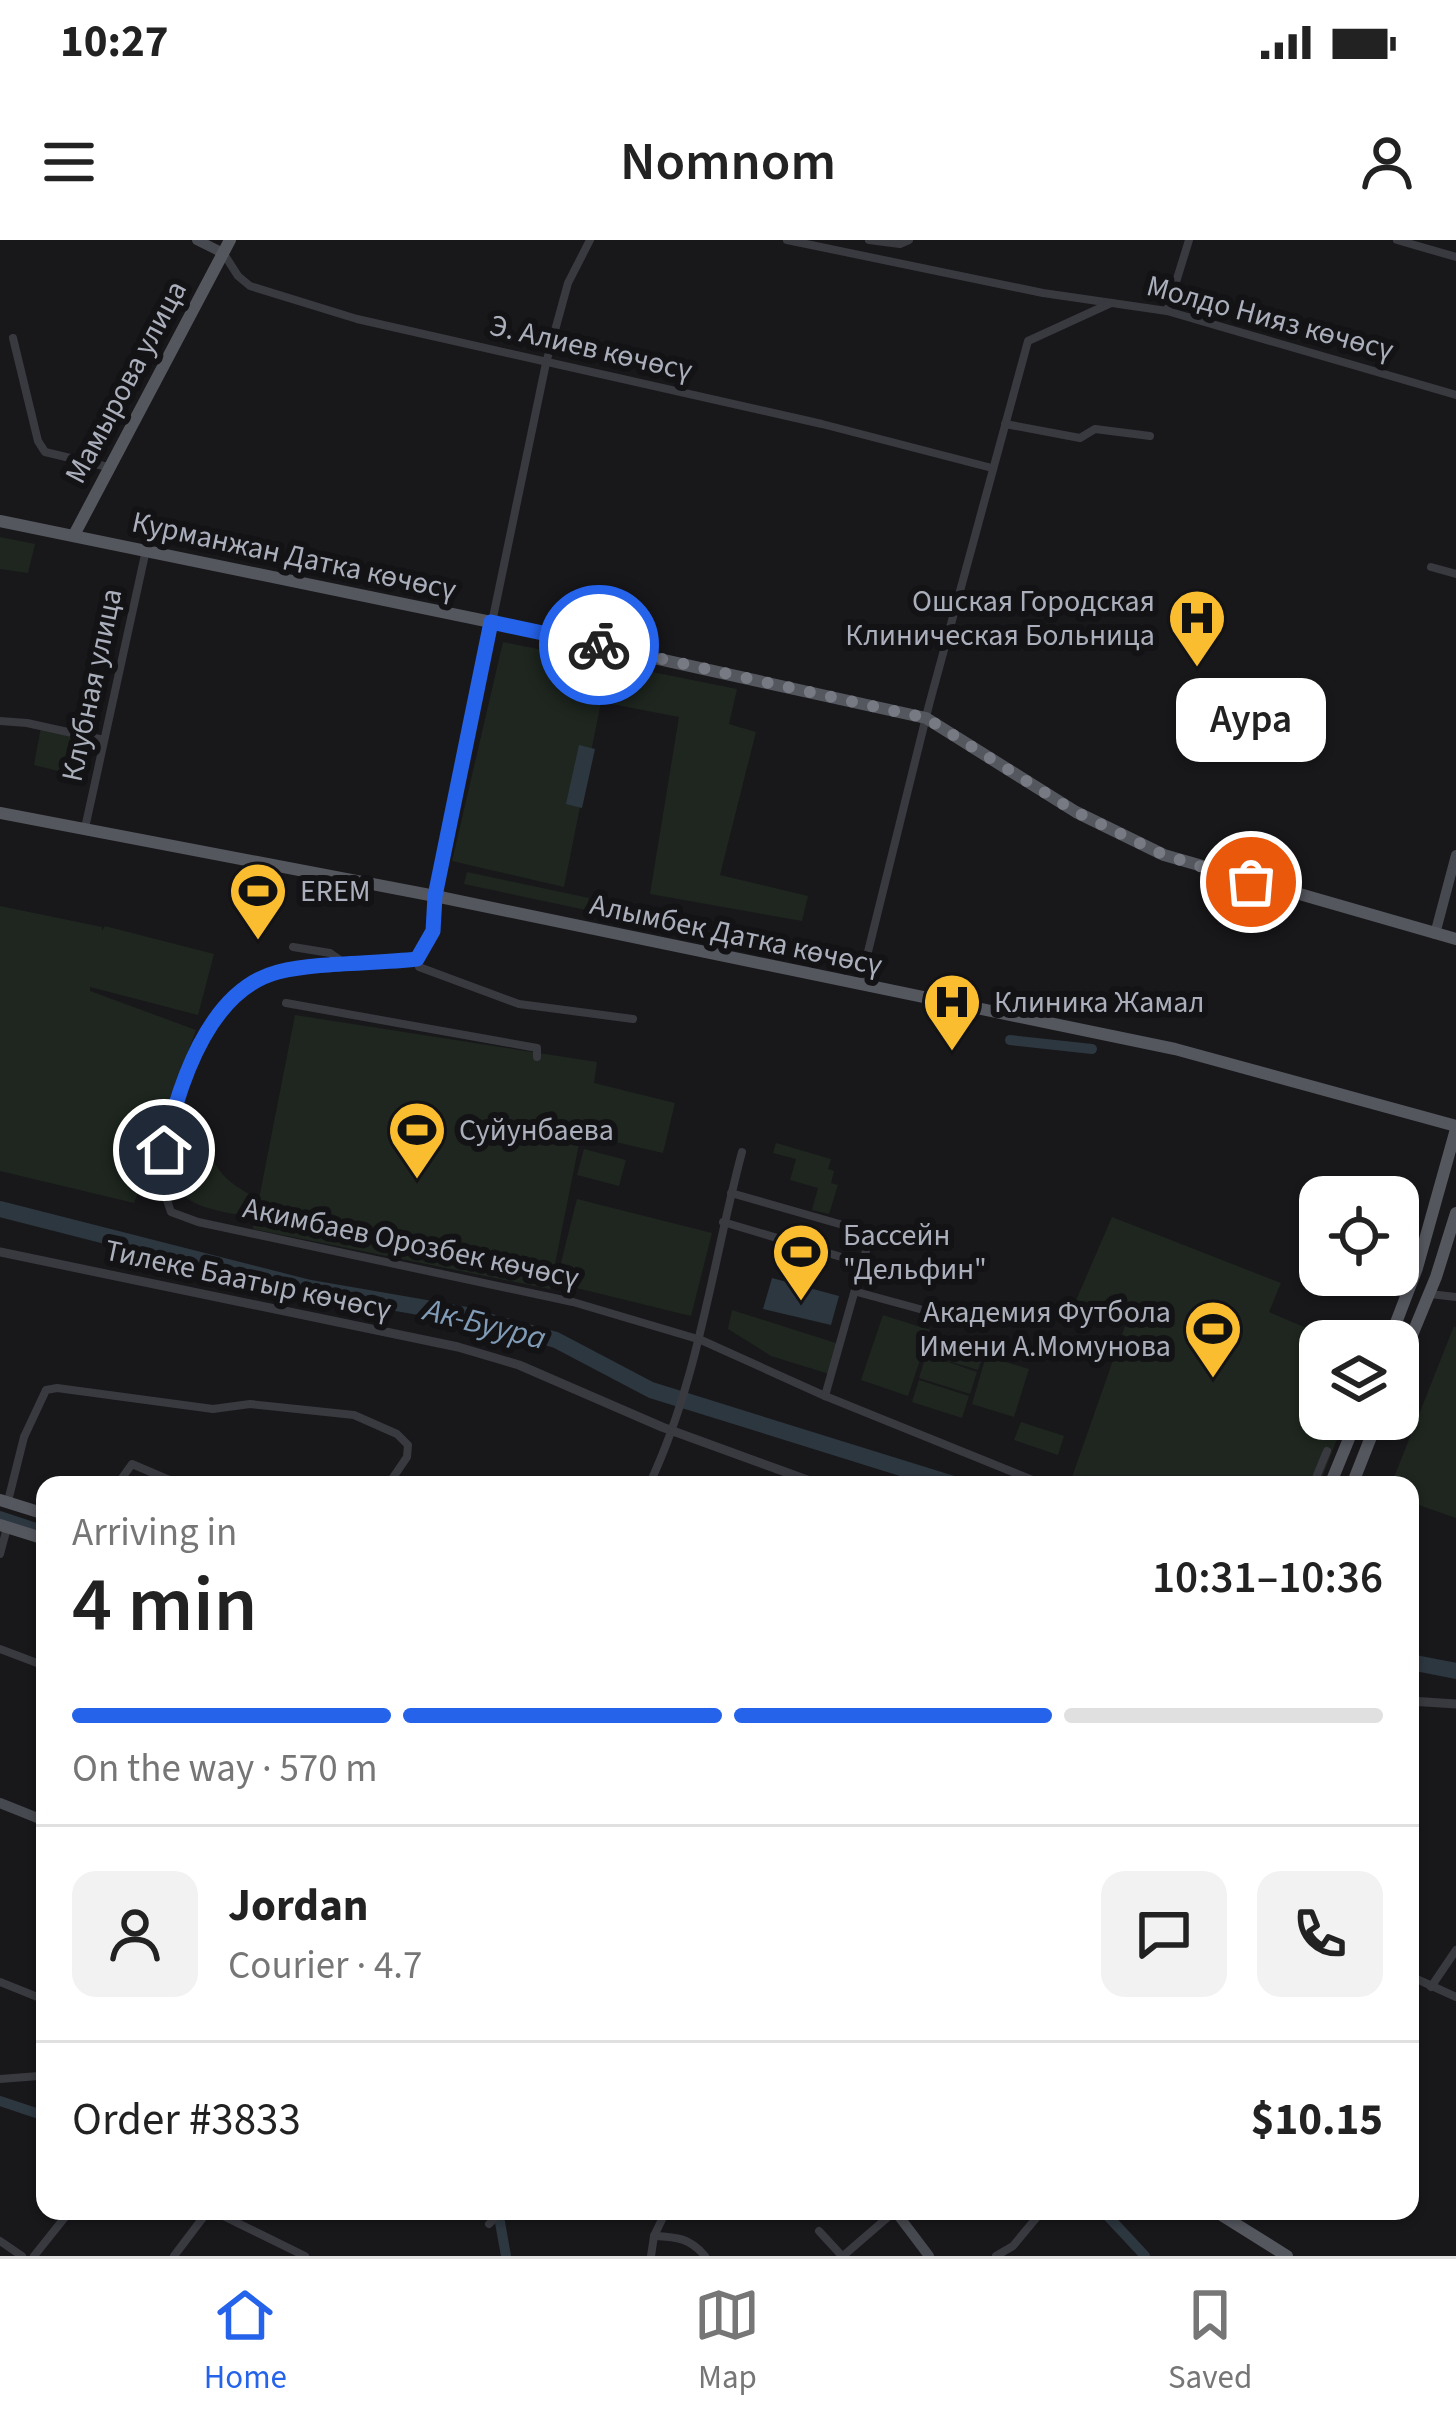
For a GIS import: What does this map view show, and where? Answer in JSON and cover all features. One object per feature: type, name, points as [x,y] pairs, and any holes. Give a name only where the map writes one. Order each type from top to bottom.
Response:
[{"type":"main road","name":"Э. Алиев көчөсү","points":[[197,240],[226,246]]},
{"type":"main road","name":"Мамырова улица","points":[[74,535],[226,246]]},
{"type":"main road","name":"Курманжан Датка көчөсү","points":[[0,521],[926,718],[1076,812],[1164,855],[1456,939]]},
{"type":"main road","name":"Алымбек Датка көчөсү","points":[[0,813],[435,896],[1175,1049],[1456,1128]]},
{"type":"main road","points":[[1435,934],[1456,855]]},
{"type":"main road","points":[[1419,1264],[1456,1128]]},
{"type":"main road","points":[[1418,1320],[1456,1213]]},
{"type":"main road","points":[[1334,1476],[1348,1440]]},
{"type":"main road","points":[[1356,1476],[1370,1440]]},
{"type":"main road","points":[[4,1501],[36,1511]]},
{"type":"main road","points":[[4,1527],[36,1536]]},
{"type":"main road","points":[[0,1803],[36,1817]]},
{"type":"main road","points":[[902,2220],[928,2256]]},
{"type":"main road","points":[[1229,2220],[1287,2256]]},
{"type":"street","points":[[590,240],[568,284],[547,363],[435,896],[433,931],[417,959],[419,967],[519,1004],[633,1019]]},
{"type":"street","name":"Молдо Нияз көчөсү","points":[[788,240],[1167,311],[1456,394]]},
{"type":"street","points":[[824,247],[837,240]]},
{"type":"street","points":[[869,240],[900,244],[909,240]]},
{"type":"street","points":[[1167,311],[1189,240]]},
{"type":"street","points":[[1397,240],[1456,257]]},
{"type":"street","name":"Э. Алиев көчөсү","points":[[226,246],[238,276],[264,292],[357,319],[822,424],[992,468]]},
{"type":"street","points":[[860,986],[926,718],[1028,341],[1111,303]]},
{"type":"street","points":[[13,338],[38,441],[45,452],[109,467]]},
{"type":"street","points":[[1004,424],[1080,438],[1095,429],[1150,436]]},
{"type":"street","name":"Клубная улица","points":[[84,829],[146,550]]},
{"type":"street","points":[[1431,567],[1456,574]]},
{"type":"street","points":[[0,721],[104,740]]},
{"type":"street","points":[[293,946],[330,952],[348,966]]},
{"type":"street","name":"Акимбаев Орозбек көчөсү","points":[[417,959],[270,974],[249,984],[220,1011],[169,1126],[158,1174],[170,1212],[198,1222],[573,1302],[701,1340]]},
{"type":"street","points":[[286,1003],[538,1048],[537,1057]]},
{"type":"street","points":[[653,1476],[674,1431],[697,1356],[742,1152]]},
{"type":"street","points":[[731,1193],[872,1233],[825,1396]]},
{"type":"street","points":[[723,1222],[865,1264]]},
{"type":"street","name":"Тилеке Баатыр көчөсү","points":[[0,1252],[458,1347],[519,1365],[674,1431],[796,1476]]},
{"type":"street","points":[[857,1292],[971,1323]]},
{"type":"street","points":[[1429,1294],[1456,1297]]},
{"type":"street","points":[[701,1340],[1023,1476]]},
{"type":"street","points":[[4,1501],[36,1407],[46,1390],[57,1388],[213,1409],[250,1404],[354,1414],[397,1433],[408,1445],[407,1457],[394,1476]]},
{"type":"street","points":[[1317,1476],[1328,1451]]},
{"type":"street","points":[[123,1476],[132,1464],[160,1476]]},
{"type":"street","points":[[0,1554],[4,1527]]},
{"type":"street","points":[[0,1648],[36,1662]]},
{"type":"street","points":[[1419,1701],[1456,1704]]},
{"type":"street","points":[[1431,1987],[1456,1950]]},
{"type":"street","points":[[1419,1981],[1456,1997]]},
{"type":"street","points":[[0,1982],[36,1996]]},
{"type":"street","points":[[0,2079],[36,2077]]},
{"type":"street","points":[[34,2256],[63,2220]]},
{"type":"street","points":[[175,2256],[203,2220]]},
{"type":"street","points":[[229,2220],[305,2256]]},
{"type":"street","points":[[651,2256],[662,2220]]},
{"type":"street","points":[[819,2231],[842,2256],[884,2220]]},
{"type":"street","points":[[995,2256],[1013,2246],[1035,2220]]},
{"type":"street","points":[[654,2236],[682,2237],[705,2256]]},
{"type":"street","points":[[0,2241],[22,2256]]},
{"type":"shaded area","points":[[0,537],[35,544],[28,573],[0,569]]},
{"type":"shaded area","points":[[503,642],[737,689],[729,724],[756,732],[720,875],[808,896],[802,921],[650,894],[679,717],[601,702],[564,887],[452,861]]},
{"type":"shaded area","points":[[41,727],[91,738],[82,777],[34,765]]},
{"type":"shaded area","points":[[579,745],[595,749],[582,808],[566,804]]},
{"type":"shaded area","points":[[467,872],[589,898],[586,910],[464,884]]},
{"type":"shaded area","points":[[0,906],[214,954],[198,1015],[90,987],[90,991],[196,1030],[134,1203],[0,1171]]},
{"type":"shaded area","points":[[644,910],[858,953],[856,965],[641,922]]},
{"type":"shaded area","name":"Суйунбаева","points":[[295,1015],[597,1062],[594,1083],[675,1103],[663,1153],[581,1134],[550,1289],[253,1229],[254,1218],[204,1207],[180,1192],[173,1164],[177,1143],[210,1152],[229,1181],[259,1199]]},
{"type":"shaded area","points":[[776,1143],[831,1159],[831,1183],[838,1185],[829,1214],[812,1210],[818,1188],[790,1180],[796,1159],[773,1153]]},
{"type":"shaded area","points":[[584,1149],[626,1160],[619,1186],[577,1175]]},
{"type":"shaded area","points":[[577,1199],[712,1233],[691,1316],[556,1283]]},
{"type":"shaded area","name":"Академия Футбола Имени А.Момунова","points":[[1112,1217],[1281,1283],[1269,1312],[1299,1325],[1299,1440],[1337,1440],[1323,1476],[1072,1476],[1125,1326],[1074,1305]]},
{"type":"shaded area","name":"Бассейн \"Дельфин\"","points":[[772,1278],[839,1296],[831,1325],[763,1309]]},
{"type":"shaded area","points":[[732,1310],[839,1344],[829,1374],[771,1356],[728,1329]]},
{"type":"shaded area","points":[[883,1315],[930,1330],[908,1396],[861,1380]]},
{"type":"shaded area","points":[[1454,1326],[1456,1518],[1419,1505],[1419,1476],[1395,1476],[1409,1440],[1419,1440],[1419,1414]]},
{"type":"shaded area","points":[[933,1332],[985,1349],[978,1370],[928,1355],[977,1372],[970,1394],[919,1378]]},
{"type":"shaded area","points":[[986,1356],[1029,1369],[1014,1417],[972,1404]]},
{"type":"shaded area","points":[[919,1380],[969,1396],[962,1418],[912,1402]]},
{"type":"shaded area","points":[[1021,1422],[1064,1436],[1058,1455],[1014,1440]]},
{"type":"waterway","points":[[1010,1040],[1092,1049]]},
{"type":"waterway","name":"Ак-Буура","points":[[0,1209],[310,1288],[466,1315],[556,1340],[651,1390],[927,1476]]},
{"type":"waterway","points":[[0,1516],[36,1528]]},
{"type":"waterway","name":"Ак-Буура","points":[[1419,1664],[1456,1671]]},
{"type":"waterway","points":[[0,2101],[36,2113]]},
{"type":"waterway","points":[[500,2220],[506,2256]]},
{"type":"waterway","points":[[1111,2220],[1145,2256]]},
{"type":"way so far","points":[[599,645],[926,718],[1076,812],[1164,855],[1251,882]]},
{"type":"place","name":"Ошская Городская Клиническая Больница","points":[[1197,669]]},
{"type":"place","name":"Аура","points":[[1251,882]]},
{"type":"place","name":"EREM","points":[[258,942]]},
{"type":"place","name":"Клиника Жамал","points":[[952,1053]]},
{"type":"place","name":"Суйунбаева","points":[[417,1181]]},
{"type":"place","name":"Бассейн \"Дельфин\"","points":[[801,1303]]},
{"type":"place","name":"Академия Футбола Имени А.Момунова","points":[[1213,1380]]},
{"type":"route","points":[[164,1150],[201,1045],[220,1011],[249,984],[284,970],[417,959],[433,931],[435,896],[491,622],[599,645]]}]
